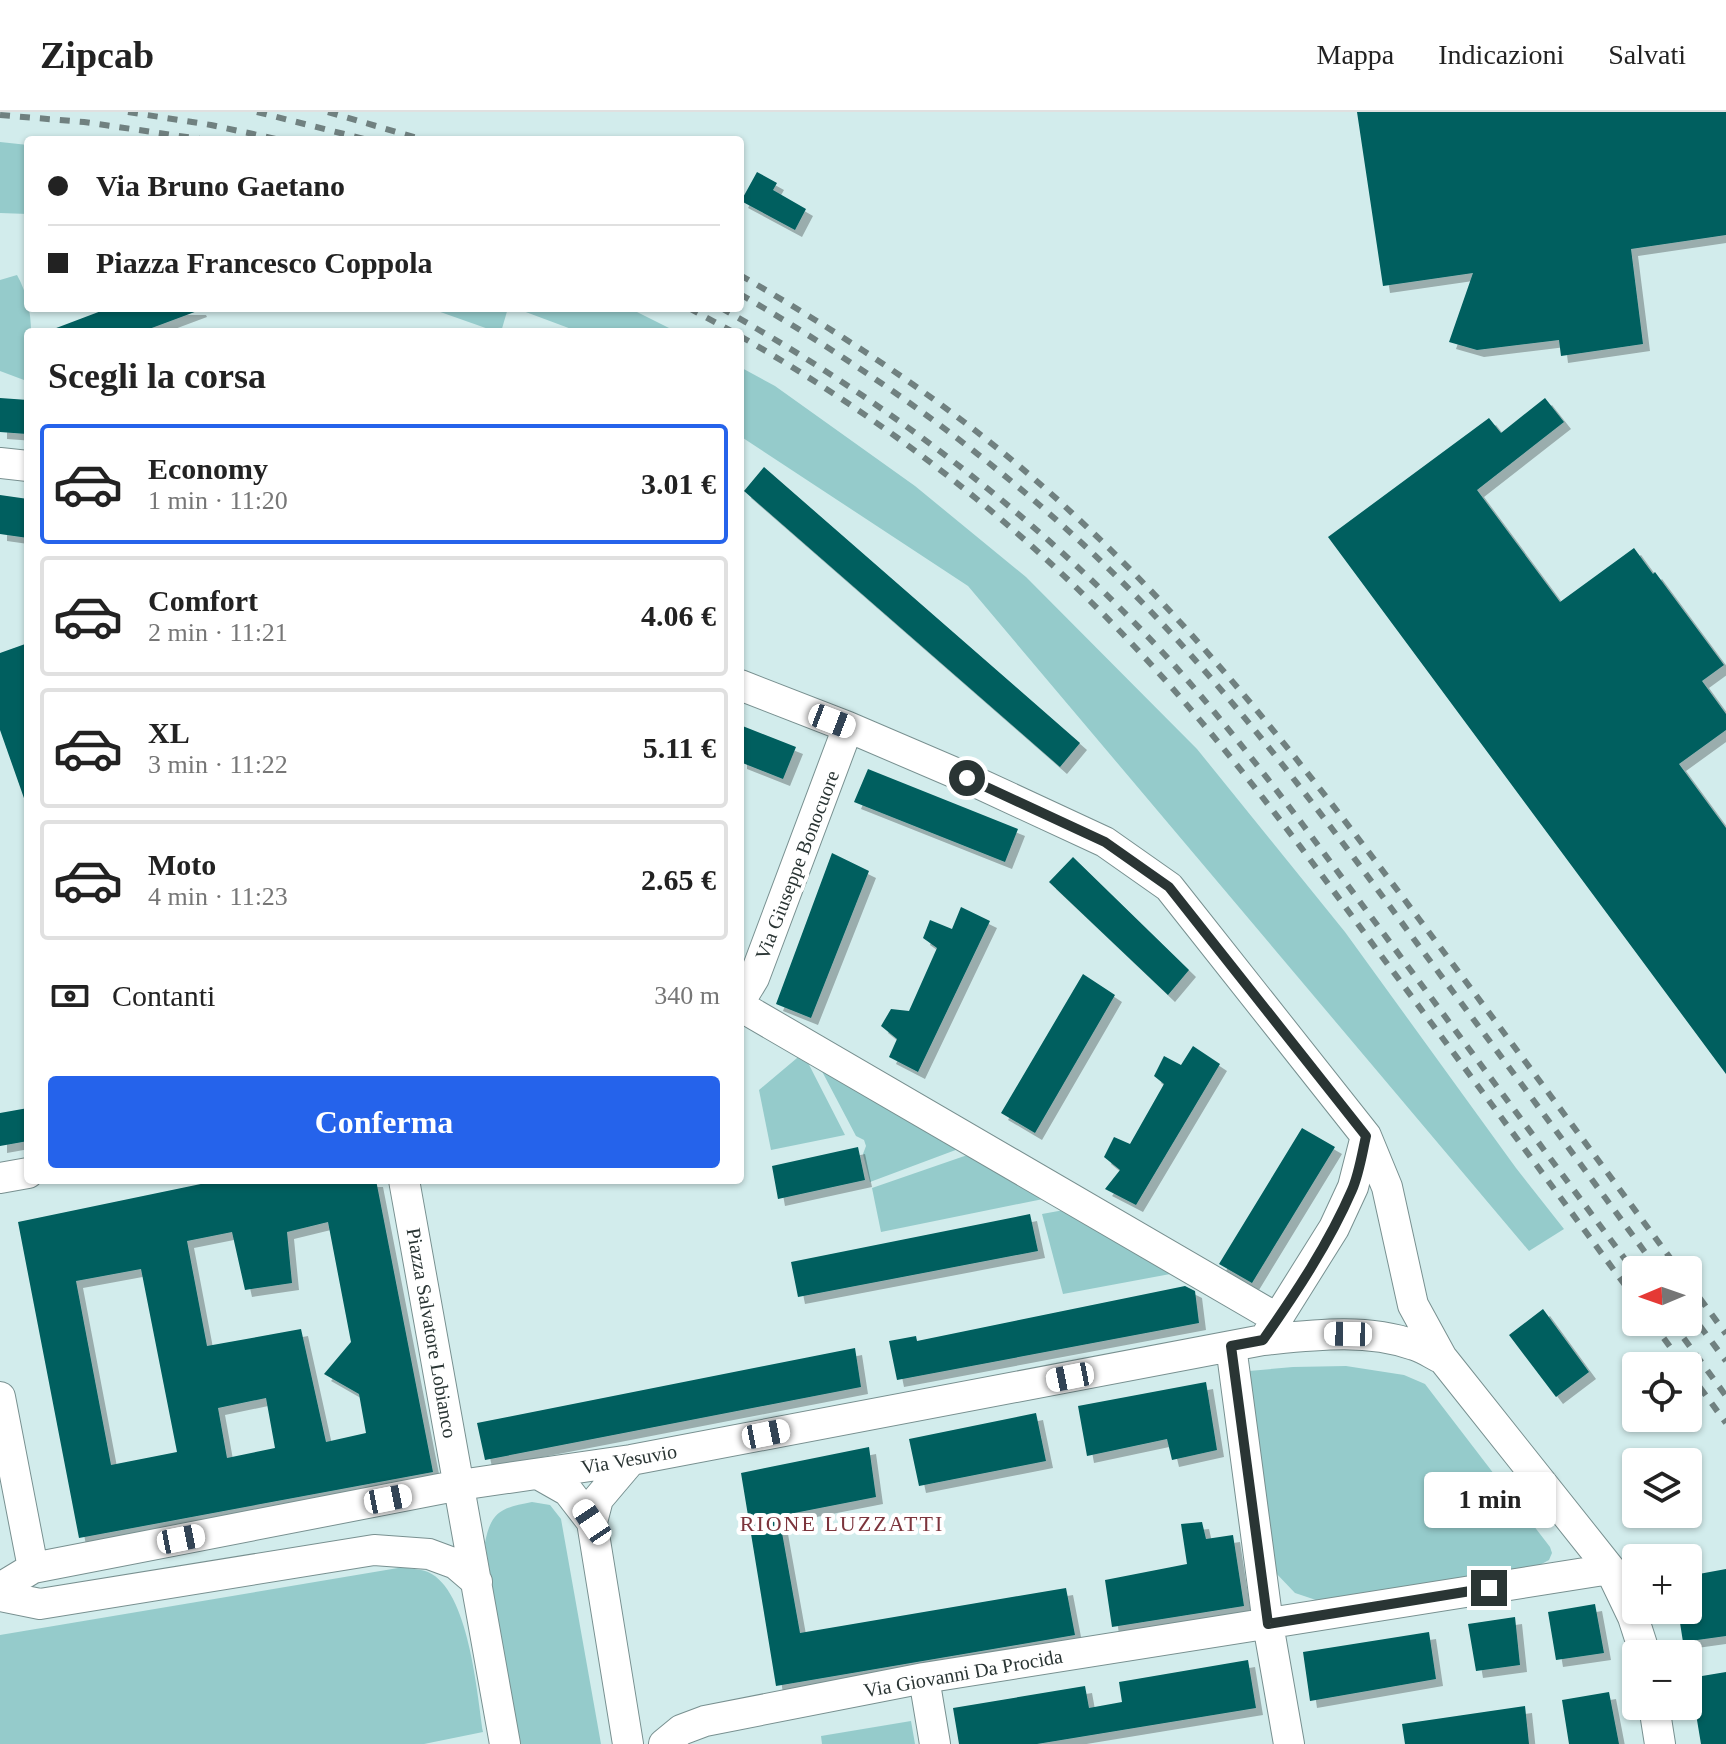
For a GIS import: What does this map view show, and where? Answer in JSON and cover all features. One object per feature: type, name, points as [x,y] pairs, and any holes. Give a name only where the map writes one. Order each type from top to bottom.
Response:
[{"type":"street","points":[[0,463],[24,466]]},
{"type":"street","points":[[744,687],[848,727],[1105,842],[1169,887],[1366,1136],[1387,1187],[1413,1305],[1443,1359],[1610,1569],[1640,1640]]},
{"type":"street","name":"Via Giuseppe Bonocuore","points":[[744,996],[754,978],[848,727]]},
{"type":"street","points":[[744,1005],[1271,1329],[1334,1228],[1353,1187],[1366,1136]]},
{"type":"street","points":[[0,1178],[24,1174]]},
{"type":"street","name":"Piazza Salvatore Lobianco","points":[[405,1184],[505,1744]]},
{"type":"street","name":"Via Vesuvio","points":[[0,1588],[33,1568],[460,1485],[631,1460],[1231,1346],[1271,1329],[1360,1336],[1415,1345],[1443,1359]]},
{"type":"street","points":[[1231,1346],[1268,1624],[1289,1744]]},
{"type":"street","points":[[0,1397],[33,1568]]},
{"type":"street","points":[[628,1744],[592,1522],[598,1499],[631,1460]]},
{"type":"street","points":[[538,1474],[568,1491],[592,1522]]},
{"type":"street","points":[[0,1596],[40,1604],[374,1550],[429,1554],[456,1564],[477,1582]]},
{"type":"street","name":"Via Giovanni Da Procida","points":[[664,1744],[681,1730],[705,1721],[924,1678],[1610,1569]]},
{"type":"street","points":[[924,1678],[935,1744]]},
{"type":"street","points":[[1656,1720],[1660,1744]]},
{"type":"shaded area","points":[[0,142],[24,145],[24,214],[0,213]]},
{"type":"shaded area","points":[[17,275],[24,291],[24,312],[29,312],[31,328],[24,328],[24,380],[0,371],[0,280]]},
{"type":"shaded area","points":[[440,312],[507,312],[502,328],[486,328]]},
{"type":"shaded area","points":[[526,312],[637,312],[669,328],[569,328]]},
{"type":"shaded area","points":[[744,369],[775,386],[915,486],[1026,577],[1197,749],[1345,932],[1516,1168],[1564,1229],[1529,1251],[968,586],[744,439]]},
{"type":"shaded area","points":[[803,1053],[845,1135],[771,1150],[759,1090]]},
{"type":"shaded area","points":[[815,1058],[969,1145],[870,1182],[863,1154],[866,1146],[864,1140],[856,1136]]},
{"type":"shaded area","points":[[979,1151],[1053,1197],[881,1232],[872,1188]]},
{"type":"shaded area","points":[[1075,1208],[1181,1272],[1063,1294],[1042,1214]]},
{"type":"shaded area","points":[[1346,1366],[1404,1375],[1425,1384],[1550,1547],[1552,1553],[1549,1560],[1534,1568],[1316,1600],[1295,1593],[1274,1571],[1249,1371]]},
{"type":"shaded area","points":[[532,1502],[550,1505],[561,1519],[601,1744],[519,1744],[485,1543],[487,1532],[499,1513],[512,1506]]},
{"type":"shaded area","points":[[404,1567],[428,1572],[442,1582],[453,1599],[469,1644],[483,1732],[424,1744],[0,1744],[0,1635]]},
{"type":"shaded area","points":[[911,1721],[915,1744],[822,1744],[821,1736]]},
{"type":"building","points":[[1357,112],[1726,112],[1726,235],[1631,249],[1643,344],[1561,356],[1559,340],[1477,350],[1449,342],[1473,273],[1383,286]]},
{"type":"building","points":[[757,172],[777,183],[773,190],[806,209],[795,230],[744,203],[744,196]]},
{"type":"building","points":[[98,312],[195,312],[152,328],[56,328]]},
{"type":"building","points":[[0,398],[24,400],[24,434],[0,432]]},
{"type":"building","points":[[1545,398],[1564,422],[1477,490],[1560,602],[1634,548],[1724,665],[1702,681],[1726,714],[1726,730],[1679,764],[1726,828],[1726,1074],[1328,537],[1489,418],[1501,433]]},
{"type":"building","points":[[764,467],[1080,743],[1060,767],[744,491]]},
{"type":"building","points":[[0,495],[24,498],[24,537],[0,534]]},
{"type":"building","points":[[24,644],[24,798],[0,730],[0,653]]},
{"type":"building","points":[[744,727],[796,747],[783,779],[744,764]]},
{"type":"building","points":[[868,769],[1018,829],[1005,862],[854,802]]},
{"type":"building","points":[[832,853],[869,871],[811,1018],[776,1004]]},
{"type":"building","points":[[1073,857],[1189,970],[1168,995],[1049,882]]},
{"type":"building","points":[[961,907],[990,921],[918,1072],[889,1057],[897,1039],[881,1026],[891,1009],[909,1011],[937,948],[923,938],[930,920],[952,929]]},
{"type":"building","points":[[1083,974],[1115,995],[1035,1133],[1001,1113]]},
{"type":"building","points":[[1193,1046],[1220,1064],[1136,1205],[1105,1189],[1120,1170],[1104,1157],[1114,1137],[1130,1144],[1164,1084],[1154,1076],[1164,1056],[1181,1065]]},
{"type":"building","points":[[24,1109],[24,1142],[0,1146],[0,1113]]},
{"type":"building","points":[[1302,1128],[1335,1147],[1252,1283],[1219,1264]]},
{"type":"building","points":[[858,1147],[865,1180],[778,1199],[772,1166]]},
{"type":"building","points":[[201,1184],[377,1184],[433,1472],[79,1538],[18,1222]],"holes":[[[328,1222],[351,1342],[324,1374],[359,1394],[366,1433],[326,1442],[301,1329],[207,1346],[187,1241],[232,1232],[245,1290],[292,1283],[287,1232]],[[141,1269],[177,1452],[111,1465],[76,1281]],[[266,1398],[275,1448],[227,1458],[218,1408]]]},
{"type":"building","points":[[1030,1214],[1038,1251],[798,1297],[791,1262]]},
{"type":"building","points":[[1185,1286],[1195,1291],[1199,1323],[897,1380],[889,1341],[916,1336],[917,1341]]},
{"type":"building","points":[[1543,1309],[1589,1372],[1556,1397],[1509,1335]]},
{"type":"building","points":[[855,1348],[861,1387],[485,1460],[477,1423]]},
{"type":"building","points":[[1206,1382],[1217,1450],[1172,1460],[1167,1439],[1087,1456],[1078,1406]]},
{"type":"building","points":[[1036,1413],[1046,1461],[919,1486],[909,1439]]},
{"type":"building","points":[[869,1447],[876,1497],[779,1516],[800,1633],[1066,1588],[1075,1635],[776,1686],[741,1473]]},
{"type":"building","points":[[1202,1522],[1206,1539],[1233,1535],[1244,1606],[1112,1627],[1105,1580],[1187,1564],[1181,1524]]},
{"type":"building","points":[[1726,1569],[1726,1636],[1683,1640],[1680,1624],[1702,1624],[1702,1573]]},
{"type":"building","points":[[1595,1604],[1604,1653],[1556,1660],[1548,1612]]},
{"type":"building","points":[[1515,1617],[1520,1665],[1476,1671],[1468,1624]]},
{"type":"building","points":[[1429,1632],[1436,1679],[1310,1701],[1303,1652]]},
{"type":"building","points":[[1248,1660],[1256,1708],[1037,1744],[959,1744],[953,1708],[1085,1686],[1089,1708],[1122,1702],[1119,1682]]},
{"type":"building","points":[[1726,1672],[1726,1744],[1701,1744],[1697,1720],[1702,1720],[1702,1676]]},
{"type":"building","points":[[1609,1692],[1619,1744],[1569,1744],[1562,1700]]},
{"type":"building","points":[[1525,1706],[1529,1744],[1405,1744],[1402,1724]]},
{"type":"railway","points":[[128,112],[262,136]]},
{"type":"railway","points":[[257,112],[352,136]]},
{"type":"railway","points":[[328,112],[410,136]]},
{"type":"railway","points":[[0,115],[84,122],[180,136]]},
{"type":"railway","points":[[744,277],[871,356],[995,446],[1072,513],[1167,608],[1255,708],[1338,812],[1669,1256]]},
{"type":"railway","points":[[744,296],[920,410],[1004,475],[1085,546],[1176,638],[1260,736],[1339,838],[1648,1256]]},
{"type":"railway","points":[[696,312],[726,328]]},
{"type":"railway","points":[[728,312],[842,382],[956,464],[1064,555],[1165,655],[1236,738],[1303,825],[1623,1256]]},
{"type":"railway","points":[[744,338],[834,394],[924,457],[1009,526],[1129,641],[1204,725],[1274,812],[1622,1281]]},
{"type":"railway","points":[[1702,1301],[1726,1334]]},
{"type":"railway","points":[[1702,1329],[1726,1361]]},
{"type":"railway","points":[[1662,1336],[1674,1352]]},
{"type":"railway","points":[[1682,1336],[1726,1396]]},
{"type":"railway","points":[[1702,1390],[1726,1423]]},
{"type":"district","name":"RIONE LUZZATTI","points":[[842,1523]]},
{"type":"route","points":[[967,778],[1105,842],[1169,887],[1366,1136],[1353,1187],[1334,1228],[1278,1319],[1263,1340],[1231,1346],[1268,1624],[1489,1588]]}]
